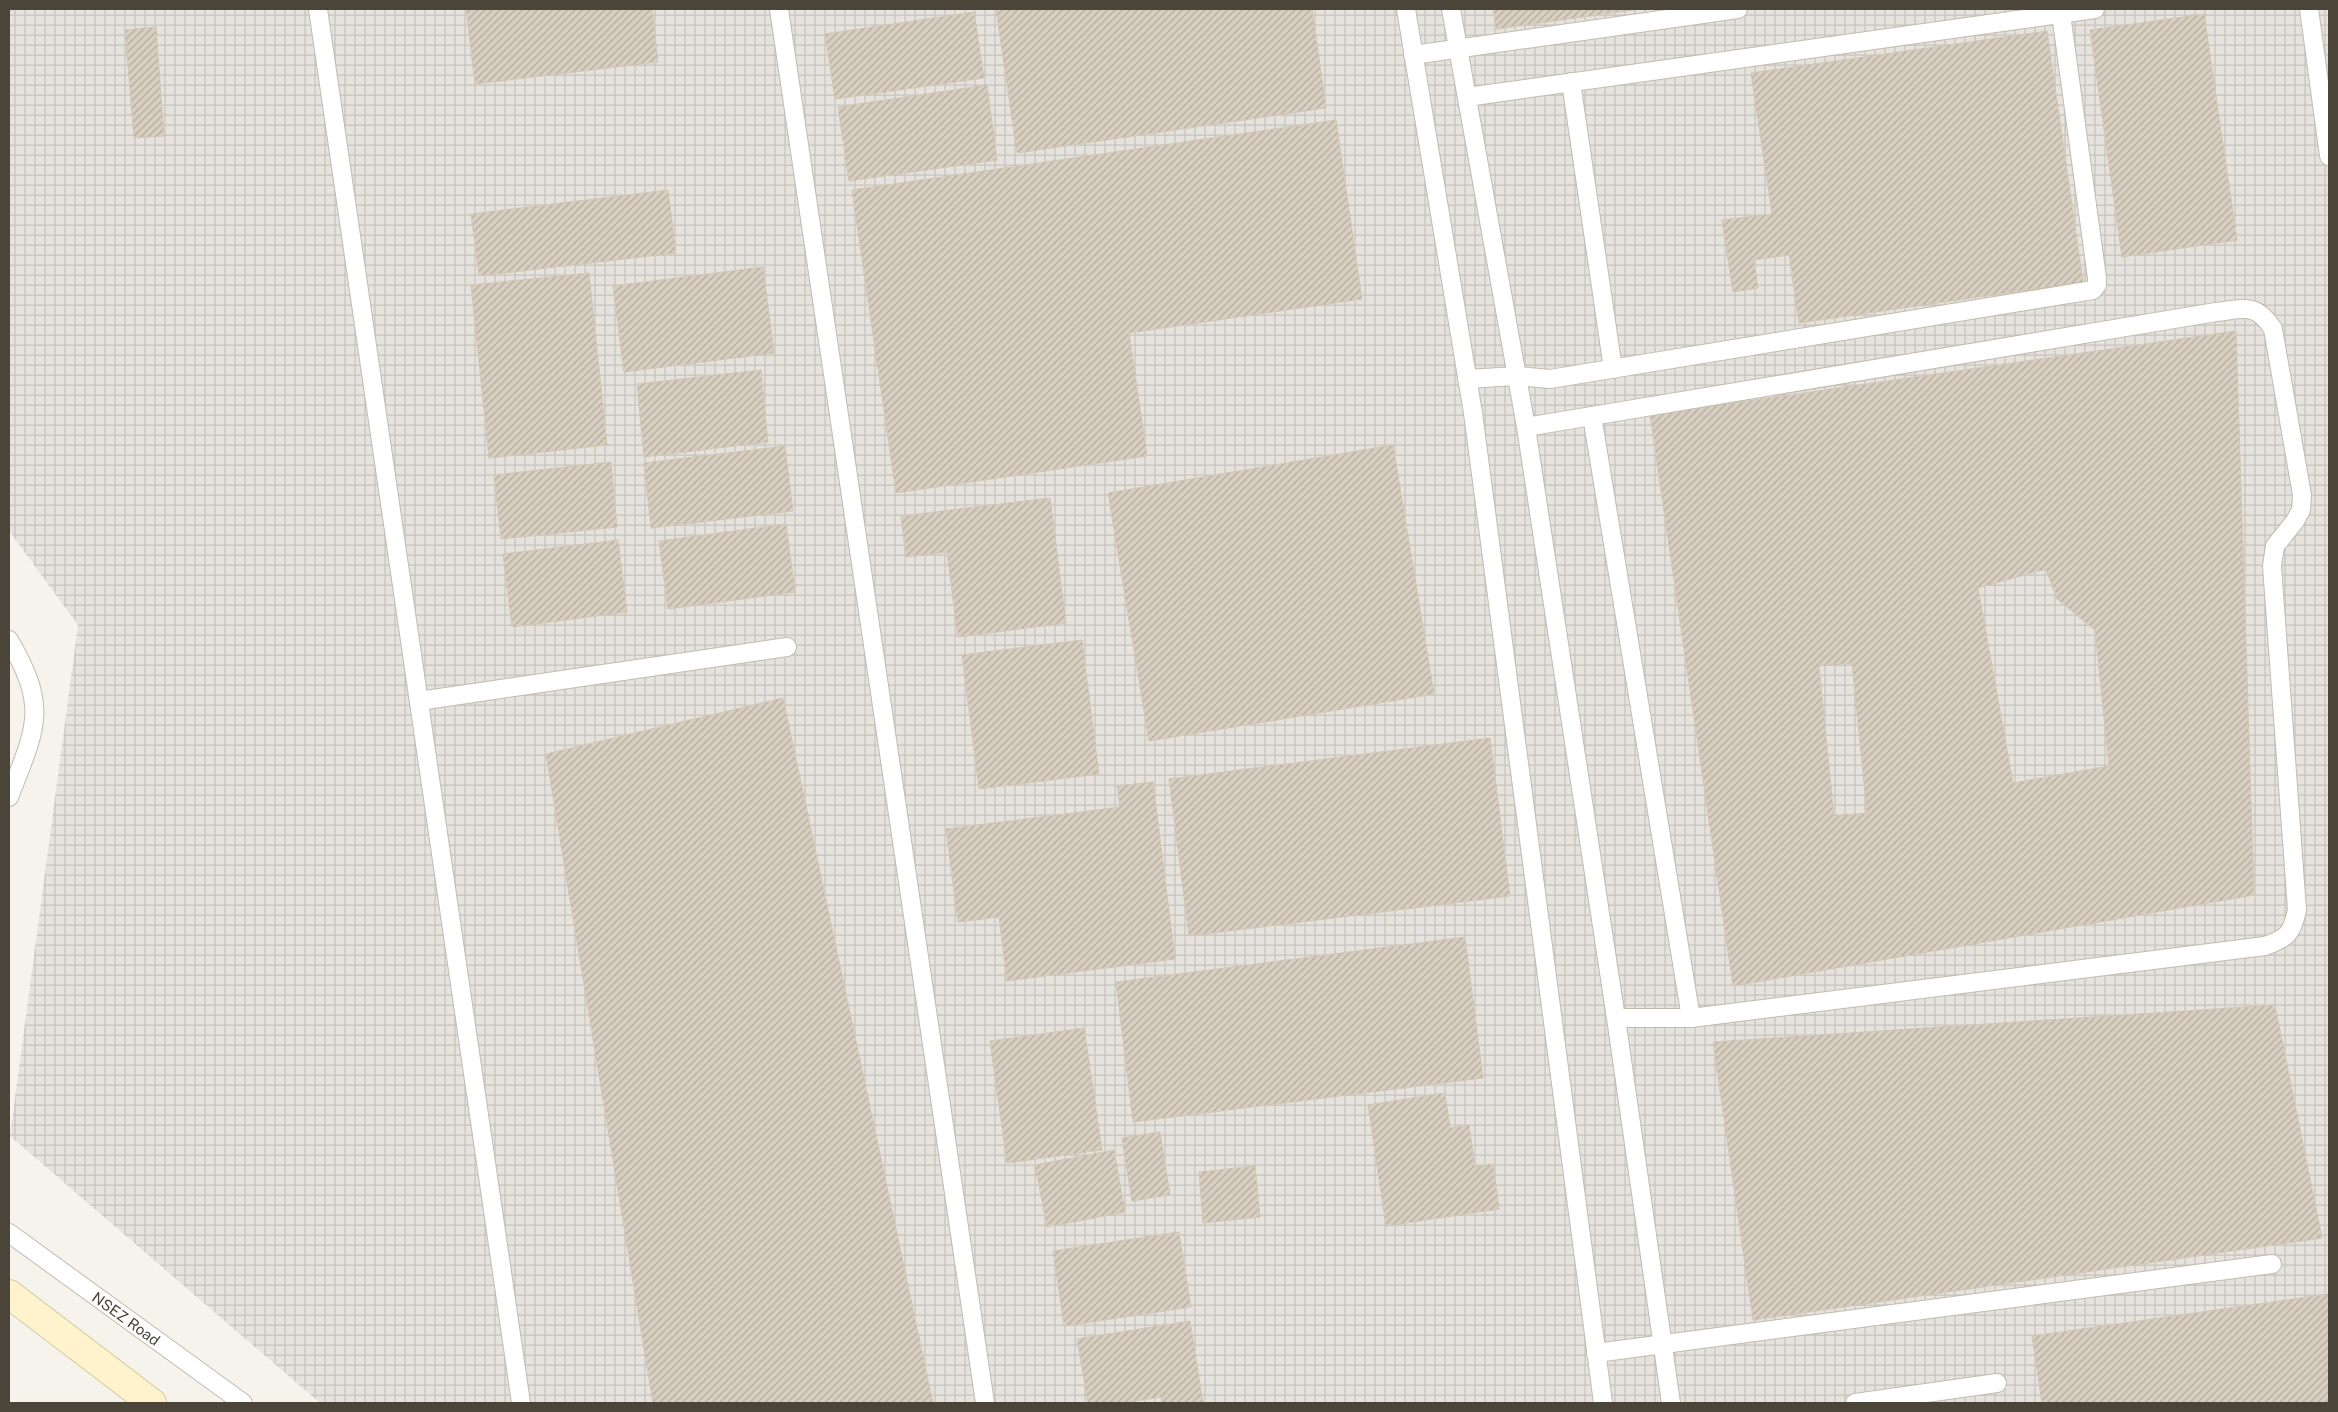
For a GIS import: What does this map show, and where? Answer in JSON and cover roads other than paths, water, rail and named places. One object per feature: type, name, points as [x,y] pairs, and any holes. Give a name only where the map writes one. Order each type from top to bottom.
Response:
[{"type":"street","points":[[9,1294],[152,1403]]},
{"type":"lane","points":[[318,9],[521,1403]]},
{"type":"lane","points":[[779,9],[985,1403]]},
{"type":"lane","points":[[1406,9],[1467,379],[1603,1403]]},
{"type":"lane","points":[[1451,9],[1526,427],[1616,1018],[1671,1403]]},
{"type":"lane","points":[[1413,55],[1738,9]]},
{"type":"lane","points":[[1467,97],[2096,9]]},
{"type":"lane","points":[[2309,9],[2329,156]]},
{"type":"lane","points":[[1467,379],[1516,376],[1550,379],[2093,290],[2097,285],[2097,278],[2060,14]]},
{"type":"lane","points":[[1571,82],[1613,368]]},
{"type":"lane","points":[[1526,427],[2216,312],[2250,309],[2264,315],[2273,329],[2302,495],[2301,510],[2295,521],[2275,546],[2272,566],[2297,910],[2293,929],[2281,940],[2265,946],[1691,1018],[1616,1018]]},
{"type":"lane","points":[[1592,416],[1691,1018]]},
{"type":"lane","points":[[9,640],[25,668],[34,695],[34,729],[9,797]]},
{"type":"lane","points":[[419,701],[787,647]]},
{"type":"lane","name":"NSEZ Road","points":[[9,1233],[243,1403]]},
{"type":"lane","points":[[1596,1353],[2272,1264]]},
{"type":"lane","points":[[1855,1403],[1997,1384]]}]
